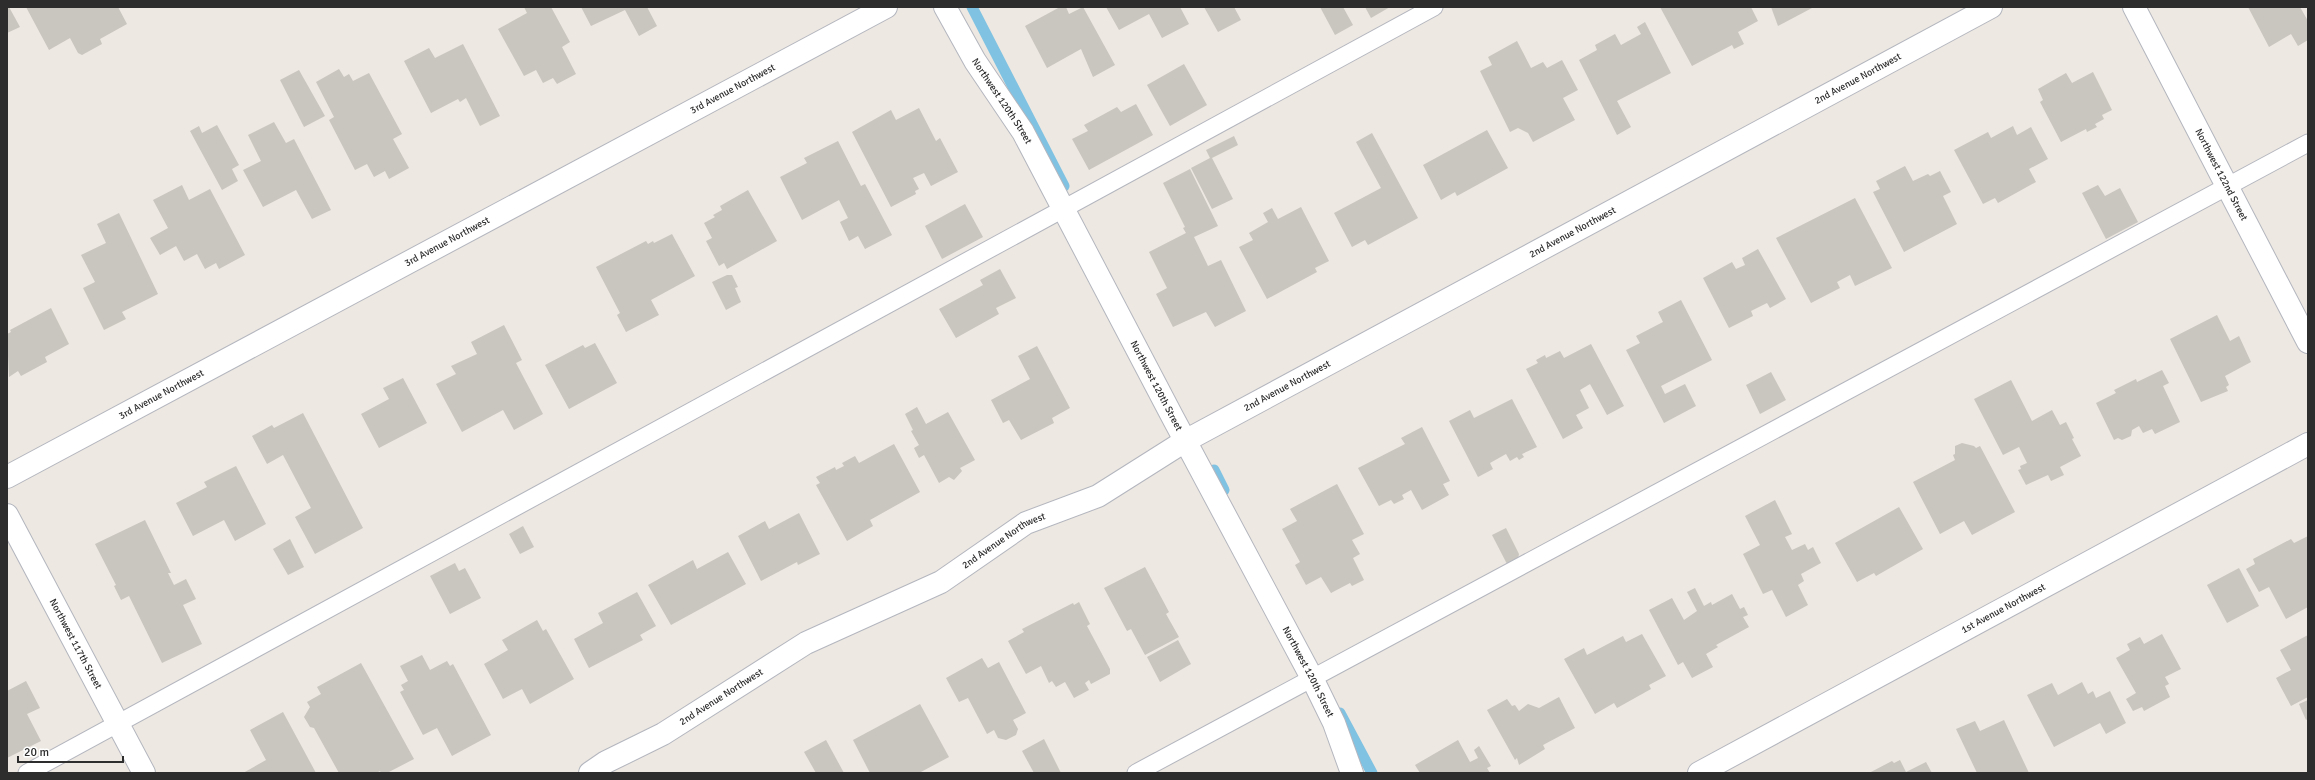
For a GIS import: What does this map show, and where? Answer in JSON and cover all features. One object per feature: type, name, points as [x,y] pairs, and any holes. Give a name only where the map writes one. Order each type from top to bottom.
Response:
[{"type":"street","name":"3rd Avenue Northwest","points":[[7,476],[886,7]]},
{"type":"street","name":"Northwest 120th Street","points":[[945,7],[976,61],[1023,132],[1185,441],[1312,678],[1334,723],[1352,773]]},
{"type":"street","name":"2nd Avenue Northwest","points":[[590,773],[606,762],[663,734],[806,643],[941,582],[1026,523],[1098,496],[1185,441],[1991,7]]},
{"type":"street","name":"Northwest 122nd Street","points":[[2134,7],[2308,342]]},
{"type":"street","name":"1st Avenue Northwest","points":[[1699,773],[2308,444]]},
{"type":"street","name":"Northwest 117th Street","points":[[7,515],[144,773]]},
{"type":"lane","points":[[27,773],[1062,208],[1434,7]]},
{"type":"lane","points":[[1136,773],[2308,143]]},
{"type":"building","points":[[7,7],[9,7],[20,27],[7,33]]},
{"type":"building","points":[[26,7],[118,7],[127,24],[100,39],[102,44],[82,55],[78,53],[70,38],[49,50]]},
{"type":"building","points":[[524,7],[551,7],[570,42],[562,47],[576,74],[557,84],[553,78],[543,83],[536,70],[524,76],[498,29],[527,13]]},
{"type":"building","points":[[581,7],[647,7],[657,26],[639,36],[625,10],[591,26]]},
{"type":"building","points":[[1060,7],[1066,7],[1069,14],[1083,7],[1115,65],[1093,77],[1081,49],[1047,68],[1025,26]]},
{"type":"building","points":[[1106,7],[1180,7],[1189,24],[1162,38],[1149,14],[1119,30]]},
{"type":"building","points":[[1204,7],[1234,7],[1241,20],[1218,32]]},
{"type":"building","points":[[1320,7],[1343,7],[1353,25],[1335,35]]},
{"type":"building","points":[[1365,7],[1390,7],[1371,18]]},
{"type":"building","points":[[1660,7],[1751,7],[1758,21],[1738,32],[1744,44],[1734,49],[1732,45],[1692,66]]},
{"type":"building","points":[[1771,7],[1811,7],[1812,8],[1778,26]]},
{"type":"building","points":[[2248,7],[2300,7],[2308,21],[2308,40],[2298,46],[2291,34],[2269,47]]},
{"type":"building","points":[[1645,22],[1671,73],[1617,101],[1631,127],[1617,135],[1579,60],[1597,50],[1595,45],[1615,34],[1621,45],[1641,34],[1637,27]]},
{"type":"building","points":[[1517,41],[1531,68],[1543,62],[1547,68],[1562,60],[1578,90],[1563,98],[1575,120],[1533,142],[1528,133],[1518,128],[1510,132],[1480,71],[1492,65],[1488,57]]},
{"type":"building","points":[[463,44],[500,116],[480,126],[466,98],[460,102],[458,99],[431,113],[404,61],[429,48],[435,58]]},
{"type":"building","points":[[1184,64],[1207,105],[1170,126],[1147,85]]},
{"type":"building","points":[[339,69],[344,77],[349,74],[353,81],[369,73],[402,134],[393,139],[409,168],[389,179],[385,171],[374,177],[367,164],[355,170],[329,120],[334,117],[316,82]]},
{"type":"building","points":[[299,70],[325,116],[304,127],[280,80]]},
{"type":"building","points":[[2093,72],[2112,110],[2102,115],[2104,119],[2095,124],[2097,127],[2087,132],[2086,129],[2061,142],[2040,102],[2043,100],[2038,89],[2066,73],[2072,83]]},
{"type":"building","points":[[1136,104],[1153,135],[1089,170],[1072,139],[1088,131],[1084,125],[1117,107],[1121,112]]},
{"type":"building","points":[[919,108],[936,141],[940,138],[958,172],[931,186],[924,173],[913,178],[919,189],[915,191],[916,194],[891,207],[852,132],[891,110],[896,120]]},
{"type":"building","points":[[274,122],[286,143],[294,139],[331,210],[312,219],[296,190],[263,207],[243,170],[261,161],[248,135]]},
{"type":"building","points":[[217,125],[239,165],[232,169],[238,181],[222,190],[190,131],[199,126],[202,133]]},
{"type":"building","points":[[2013,126],[2017,135],[2031,127],[2048,159],[2029,169],[2036,182],[1998,203],[1995,198],[1983,204],[1954,150],[1988,132],[1991,138]]},
{"type":"building","points":[[1487,130],[1508,168],[1457,196],[1455,192],[1441,200],[1423,165]]},
{"type":"building","points":[[1372,133],[1418,218],[1368,245],[1365,240],[1352,247],[1334,213],[1381,188],[1356,142]]},
{"type":"building","points":[[1234,136],[1238,145],[1212,158],[1233,199],[1212,209],[1191,168],[1210,158],[1206,150]]},
{"type":"building","points":[[838,141],[861,186],[865,184],[892,235],[865,249],[858,236],[849,241],[840,222],[848,218],[839,200],[802,220],[780,177],[807,163],[804,158]]},
{"type":"building","points":[[1905,166],[1913,181],[1928,174],[1930,176],[1940,171],[1951,192],[1943,196],[1957,224],[1904,252],[1873,192],[1880,189],[1876,181]]},
{"type":"building","points":[[1190,169],[1218,226],[1194,237],[1208,266],[1221,260],[1246,311],[1215,327],[1206,312],[1173,327],[1156,294],[1167,288],[1149,252],[1186,233],[1183,228],[1185,227],[1163,183]]},
{"type":"building","points":[[182,185],[189,200],[210,189],[245,255],[219,269],[216,263],[205,269],[197,254],[184,261],[176,246],[160,255],[150,238],[168,228],[153,200]]},
{"type":"building","points":[[2098,185],[2105,196],[2120,188],[2138,222],[2106,239],[2082,193]]},
{"type":"building","points":[[748,190],[777,241],[727,269],[724,263],[719,266],[706,241],[712,238],[704,223],[715,217],[713,215],[722,210],[720,206]]},
{"type":"building","points":[[1855,198],[1892,268],[1855,286],[1850,275],[1837,282],[1840,288],[1811,303],[1776,238]]},
{"type":"building","points":[[965,204],[983,237],[942,259],[925,226]]},
{"type":"building","points":[[1301,207],[1329,261],[1315,268],[1317,272],[1267,299],[1239,247],[1253,240],[1249,233],[1268,222],[1263,213],[1272,208],[1278,219]]},
{"type":"building","points":[[119,213],[158,294],[122,312],[126,319],[104,330],[83,288],[95,282],[81,255],[106,243],[97,224]]},
{"type":"building","points":[[672,234],[695,276],[651,300],[659,315],[626,332],[617,315],[620,313],[596,267],[646,241],[648,244],[653,241],[654,243]]},
{"type":"building","points":[[1758,249],[1786,299],[1770,308],[1767,303],[1751,311],[1753,316],[1729,328],[1703,278],[1732,262],[1736,269],[1745,265],[1742,258]]},
{"type":"building","points":[[1000,269],[1016,298],[996,308],[999,314],[956,338],[939,309],[983,285],[980,280]]},
{"type":"building","points":[[727,275],[732,275],[738,287],[735,288],[741,302],[726,310],[712,282]]},
{"type":"building","points":[[1681,300],[1712,360],[1661,386],[1665,394],[1685,384],[1696,406],[1664,423],[1626,350],[1640,343],[1636,336],[1663,322],[1658,312]]},
{"type":"building","points":[[51,308],[69,344],[45,357],[47,362],[21,376],[18,371],[9,377],[7,334],[11,332],[10,330]]},
{"type":"building","points":[[2217,315],[2230,341],[2239,336],[2251,362],[2225,376],[2229,385],[2226,387],[2228,391],[2201,402],[2170,339]]},
{"type":"building","points":[[504,325],[522,360],[516,363],[543,414],[514,430],[503,410],[462,432],[436,384],[456,374],[451,366],[477,354],[471,342]]},
{"type":"building","points":[[595,343],[617,383],[569,409],[545,365],[583,345],[585,348]]},
{"type":"building","points":[[1591,344],[1624,406],[1607,415],[1590,384],[1580,390],[1589,408],[1576,415],[1583,428],[1563,439],[1526,369],[1538,363],[1536,360],[1545,355],[1546,358],[1560,351],[1564,358]]},
{"type":"building","points":[[1037,346],[1070,408],[1052,418],[1054,423],[1021,440],[1009,420],[1003,423],[991,400],[1030,379],[1018,356]]},
{"type":"building","points":[[2162,370],[2169,383],[2163,386],[2180,422],[2155,434],[2152,429],[2143,433],[2139,426],[2132,430],[2131,436],[2122,440],[2118,438],[2114,440],[2096,403],[2116,393],[2114,390],[2136,379],[2137,382]]},
{"type":"building","points":[[1771,372],[1786,400],[1760,414],[1746,385]]},
{"type":"building","points":[[403,378],[427,423],[379,448],[361,414],[389,399],[383,388]]},
{"type":"building","points":[[2011,380],[2032,421],[2052,410],[2060,425],[2066,422],[2074,438],[2072,439],[2081,456],[2060,467],[2064,475],[2051,481],[2048,475],[2026,485],[2018,470],[2021,469],[2020,466],[2027,463],[2019,447],[2003,455],[1974,399]]},
{"type":"building","points":[[1512,399],[1537,447],[1522,454],[1524,457],[1519,460],[1517,457],[1510,461],[1506,454],[1490,463],[1493,469],[1478,477],[1449,421],[1470,410],[1474,418]]},
{"type":"building","points":[[917,407],[926,424],[948,412],[975,460],[960,468],[962,471],[954,480],[949,477],[939,483],[924,455],[919,458],[914,448],[919,445],[911,431],[913,430],[905,414]]},
{"type":"building","points":[[303,413],[363,528],[315,554],[295,517],[311,508],[283,455],[267,464],[252,436],[272,425],[274,428]]},
{"type":"building","points":[[1422,427],[1450,481],[1443,484],[1449,495],[1422,510],[1411,490],[1402,495],[1404,499],[1394,504],[1391,500],[1379,506],[1358,468],[1405,444],[1401,438]]},
{"type":"building","points":[[1962,443],[1974,446],[1976,448],[1980,446],[2015,512],[1972,535],[1964,521],[1940,534],[1913,482],[1955,460],[1953,455],[1955,454],[1955,446]]},
{"type":"building","points":[[894,444],[920,492],[870,520],[873,526],[847,541],[816,485],[820,483],[816,477],[835,467],[836,470],[844,466],[842,463],[855,456],[859,463]]},
{"type":"building","points":[[236,466],[266,524],[235,541],[224,520],[193,536],[176,503],[207,487],[204,482]]},
{"type":"building","points":[[1337,484],[1364,534],[1352,540],[1360,554],[1353,558],[1364,580],[1352,586],[1350,583],[1331,593],[1321,577],[1306,585],[1295,565],[1300,562],[1282,529],[1297,521],[1290,509]]},
{"type":"building","points":[[1775,500],[1792,534],[1785,537],[1792,550],[1805,544],[1808,550],[1813,547],[1821,563],[1801,574],[1804,581],[1798,585],[1808,605],[1786,617],[1772,590],[1763,594],[1743,554],[1760,545],[1745,516]]},
{"type":"building","points":[[1899,507],[1923,549],[1876,576],[1874,573],[1857,582],[1835,543]]},
{"type":"building","points":[[799,513],[820,554],[798,565],[797,562],[761,581],[738,536],[765,521],[769,529]]},
{"type":"building","points":[[145,520],[171,573],[168,573],[174,585],[186,579],[196,599],[183,605],[202,644],[162,663],[129,596],[121,600],[114,586],[116,585],[95,544]]},
{"type":"building","points":[[523,526],[534,547],[520,554],[509,534]]},
{"type":"building","points":[[1506,528],[1519,554],[1518,559],[1507,564],[1492,535]]},
{"type":"building","points":[[2308,536],[2308,607],[2286,619],[2269,587],[2259,592],[2246,569],[2255,564],[2253,559],[2291,539],[2294,543]]},
{"type":"building","points":[[290,539],[304,567],[288,575],[273,549]]},
{"type":"building","points":[[728,552],[746,584],[671,625],[648,585],[693,560],[697,569]]},
{"type":"building","points":[[455,563],[459,571],[465,568],[481,598],[450,614],[430,576]]},
{"type":"building","points":[[1145,567],[1169,612],[1166,614],[1179,637],[1145,655],[1131,629],[1127,631],[1104,588]]},
{"type":"building","points":[[2239,568],[2259,606],[2227,623],[2207,585]]},
{"type":"building","points":[[1695,588],[1704,606],[1711,602],[1712,605],[1732,594],[1740,609],[1744,607],[1748,615],[1743,617],[1749,627],[1716,645],[1718,647],[1706,654],[1713,667],[1692,678],[1683,662],[1678,665],[1649,610],[1672,598],[1684,620],[1697,611],[1687,592]]},
{"type":"building","points":[[637,592],[656,626],[640,635],[643,640],[589,668],[574,639],[603,623],[598,613]]},
{"type":"building","points":[[1079,602],[1090,624],[1087,626],[1110,669],[1110,674],[1091,684],[1089,680],[1085,683],[1089,690],[1074,698],[1065,682],[1056,687],[1052,681],[1049,683],[1041,666],[1026,674],[1008,641],[1024,632],[1022,629],[1073,603],[1074,605]]},
{"type":"building","points":[[537,620],[543,631],[546,629],[574,679],[530,704],[522,689],[503,699],[484,664],[508,650],[502,640]]},
{"type":"building","points":[[1642,634],[1666,676],[1649,685],[1651,689],[1617,708],[1614,703],[1595,714],[1564,659],[1584,648],[1587,655],[1623,636],[1626,642]]},
{"type":"building","points":[[2162,634],[2181,669],[2165,677],[2169,684],[2165,686],[2170,697],[2144,711],[2142,707],[2133,711],[2126,699],[2136,693],[2116,658],[2130,650],[2127,644],[2140,637],[2144,644]]},
{"type":"building","points":[[2308,635],[2308,697],[2291,706],[2276,678],[2291,670],[2280,650]]},
{"type":"building","points":[[1178,640],[1191,664],[1160,682],[1147,657]]},
{"type":"building","points":[[422,655],[430,670],[447,661],[450,666],[453,664],[491,735],[452,756],[437,728],[423,735],[400,692],[404,690],[401,685],[408,681],[400,666]]},
{"type":"building","points":[[982,658],[988,668],[999,662],[1026,713],[1013,720],[1018,729],[1016,735],[1006,740],[998,738],[994,730],[987,734],[968,698],[959,702],[946,678]]},
{"type":"building","points":[[361,663],[414,759],[387,773],[381,773],[380,771],[376,773],[339,773],[314,728],[310,727],[304,717],[310,707],[307,702],[321,694],[317,687]]},
{"type":"building","points":[[26,681],[40,708],[27,714],[41,741],[7,758],[7,691]]},
{"type":"building","points":[[2082,682],[2088,694],[2093,691],[2096,698],[2110,691],[2126,723],[2106,734],[2100,723],[2054,747],[2027,695],[2052,683],[2058,695]]},
{"type":"building","points":[[1559,697],[1575,728],[1543,745],[1545,749],[1519,765],[1517,758],[1515,760],[1487,710],[1507,699],[1512,706],[1515,705],[1519,711],[1528,704],[1539,708]]},
{"type":"building","points":[[2308,700],[2308,719],[2306,720],[2299,704]]},
{"type":"building","points":[[920,704],[949,757],[919,773],[870,773],[853,740]]},
{"type":"building","points":[[283,712],[316,773],[243,773],[266,760],[250,730]]},
{"type":"building","points":[[2004,720],[2029,773],[1977,773],[1956,729],[1975,721],[1980,731]]},
{"type":"building","points":[[1044,739],[1061,773],[1034,773],[1022,751]]},
{"type":"building","points":[[826,740],[844,773],[816,773],[804,752]]},
{"type":"building","points":[[1458,740],[1470,762],[1478,758],[1474,750],[1479,746],[1491,766],[1487,768],[1490,773],[1420,773],[1415,765]]},
{"type":"building","points":[[1900,760],[1906,772],[1926,762],[1932,773],[1869,773],[1892,761],[1894,763]]},
{"type":"waterway","points":[[972,7],[1064,186]]},
{"type":"waterway","points":[[1214,470],[1224,490]]},
{"type":"waterway","points":[[1340,713],[1372,773]]}]
